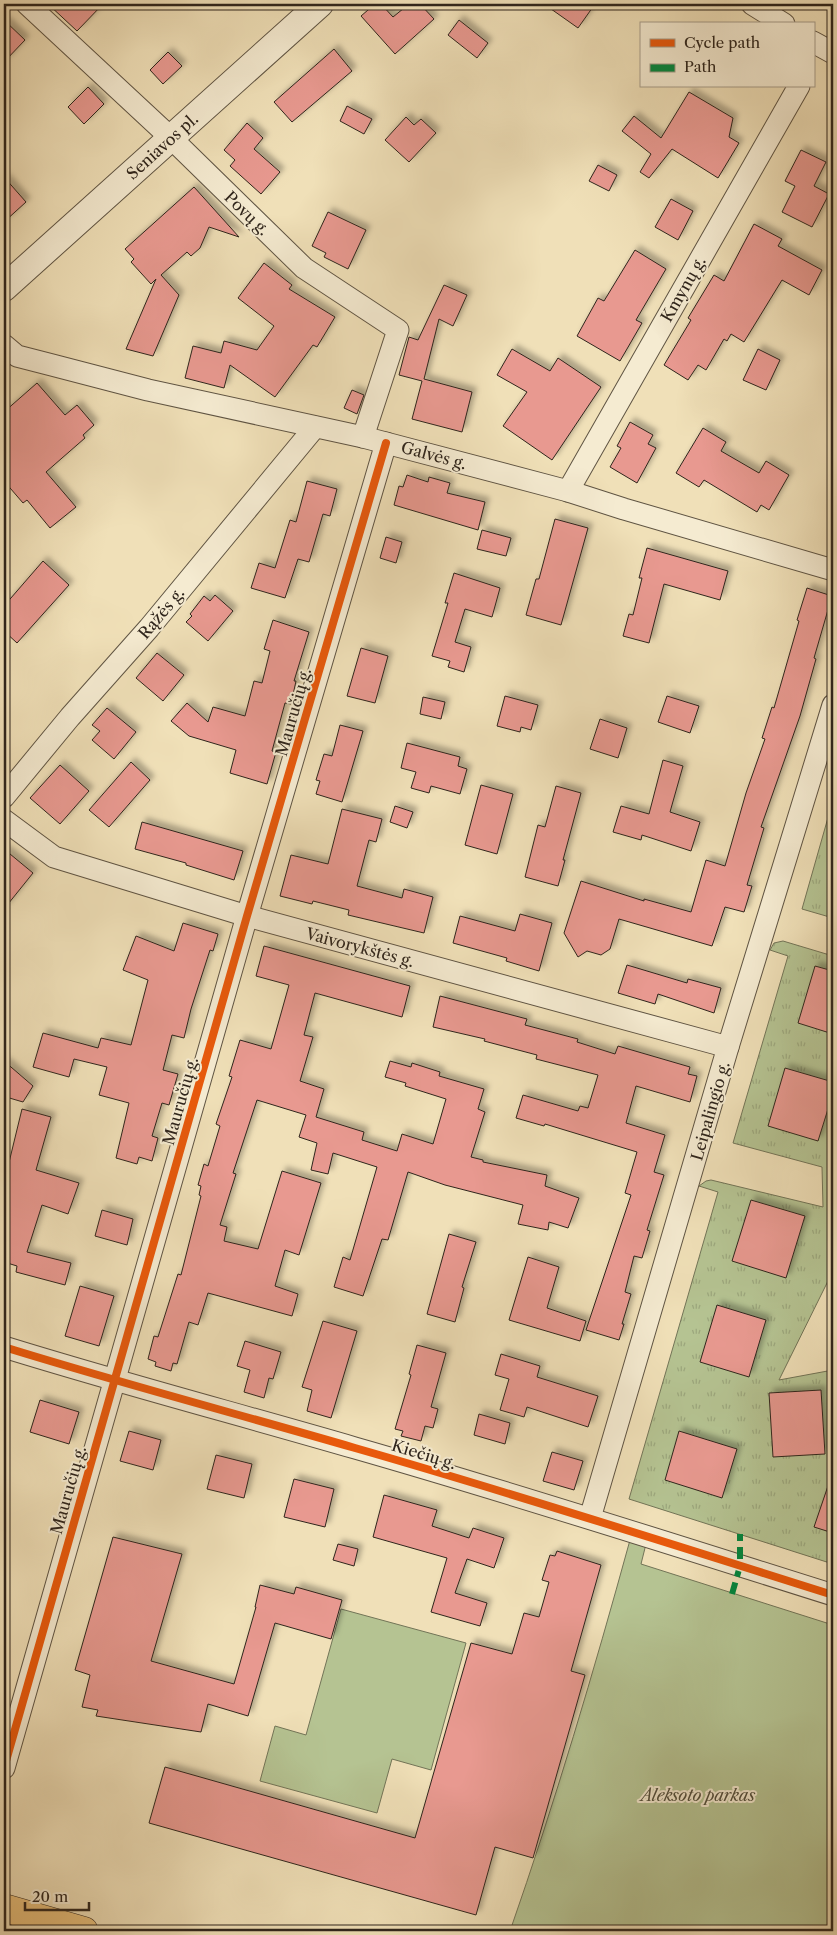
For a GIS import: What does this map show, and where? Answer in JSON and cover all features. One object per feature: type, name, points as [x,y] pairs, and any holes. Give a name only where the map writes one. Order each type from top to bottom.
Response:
[{"type":"main road","points":[[4,1908],[84,1931]]},
{"type":"street","name":"Povų g.","points":[[27,4],[171,138],[304,268],[398,330],[363,437]]},
{"type":"street","name":"Seniavos pl.","points":[[5,284],[320,4]]},
{"type":"street","points":[[752,4],[781,22]]},
{"type":"street","name":"Kmynų g.","points":[[568,491],[798,88]]},
{"type":"street","name":"Galvės g.","points":[[4,345],[17,356],[148,390],[386,443],[568,491],[833,570]]},
{"type":"street","name":"Rąžės g.","points":[[4,797],[149,628],[315,427]]},
{"type":"street","name":"Mauručių g.","points":[[4,1768],[247,916],[386,443]]},
{"type":"street","name":"Leipalingio g.","points":[[590,1518],[728,1047],[833,705]]},
{"type":"street","name":"Vaivorykštės g.","points":[[4,820],[54,857],[247,916],[728,1047]]},
{"type":"street","name":"Kiečių g.","points":[[4,1347],[114,1381],[356,1448],[590,1518],[833,1596]]},
{"type":"green space","points":[[833,800],[833,918],[802,909]]},
{"type":"green space","points":[[783,941],[833,956],[833,1289],[828,1281],[779,1380],[833,1370],[833,1564],[629,1499],[718,1192],[699,1186],[711,1180],[823,1207],[822,1167],[733,1143],[788,956],[770,950],[774,943]]},
{"type":"green space","name":"Aleksoto parkas","points":[[630,1540],[646,1544],[641,1564],[833,1625],[833,1931],[510,1931],[543,1834]]},
{"type":"green space","points":[[341,1609],[466,1643],[431,1770],[392,1759],[377,1813],[260,1781],[275,1726],[306,1735]]},
{"type":"building","points":[[48,4],[103,4],[77,31]]},
{"type":"building","points":[[375,4],[381,4],[393,17],[409,4],[420,4],[434,19],[395,54],[361,16]]},
{"type":"building","points":[[544,4],[595,4],[578,28]]},
{"type":"building","points":[[4,20],[25,40],[4,62]]},
{"type":"building","points":[[459,20],[488,43],[477,58],[448,35]]},
{"type":"building","points":[[334,49],[352,71],[292,122],[274,102]]},
{"type":"building","points":[[168,52],[182,66],[163,84],[150,70]]},
{"type":"building","points":[[88,87],[104,104],[84,124],[68,107]]},
{"type":"building","points":[[689,92],[733,118],[729,137],[739,143],[718,178],[672,149],[649,178],[640,172],[651,154],[622,131],[634,116],[661,138]]},
{"type":"building","points":[[347,106],[372,119],[364,134],[340,121]]},
{"type":"building","points":[[406,117],[414,125],[421,119],[436,133],[409,162],[385,140]]},
{"type":"building","points":[[247,123],[263,138],[254,149],[280,172],[261,194],[230,166],[235,160],[224,150]]},
{"type":"building","points":[[801,150],[826,162],[814,186],[829,194],[812,227],[782,212],[795,186],[785,181]]},
{"type":"building","points":[[598,165],[617,175],[609,191],[589,181]]},
{"type":"building","points":[[4,177],[26,202],[4,222]]},
{"type":"building","points":[[194,187],[239,237],[209,227],[200,248],[191,256],[187,252],[161,275],[179,295],[153,356],[126,349],[156,279],[151,284],[131,262],[134,259],[125,249]]},
{"type":"building","points":[[671,199],[693,211],[678,240],[655,227]]},
{"type":"building","points":[[328,212],[366,230],[348,269],[324,257],[326,253],[312,246]]},
{"type":"building","points":[[754,224],[782,239],[778,246],[822,270],[809,295],[782,280],[744,342],[731,334],[727,341],[724,339],[706,370],[698,365],[688,380],[664,365],[691,320],[688,318],[714,275],[724,281]]},
{"type":"building","points":[[635,250],[666,269],[636,320],[642,323],[620,361],[577,336],[598,298],[604,301]]},
{"type":"building","points":[[264,263],[292,285],[289,289],[335,317],[317,347],[313,345],[275,397],[230,365],[224,388],[185,378],[193,346],[221,353],[224,341],[257,350],[274,326],[238,298]]},
{"type":"building","points":[[444,285],[467,295],[453,326],[439,319],[424,379],[472,392],[462,432],[412,419],[422,381],[399,375],[409,337],[418,340]]},
{"type":"building","points":[[512,349],[550,371],[558,358],[601,387],[552,460],[503,426],[527,392],[497,375]]},
{"type":"building","points":[[758,349],[780,360],[766,390],[743,380]]},
{"type":"building","points":[[37,383],[65,415],[77,405],[94,425],[83,435],[85,438],[46,472],[76,507],[50,528],[27,500],[23,503],[4,481],[4,412]]},
{"type":"building","points":[[352,390],[364,395],[357,414],[344,408]]},
{"type":"building","points":[[630,422],[653,435],[648,444],[656,448],[637,483],[610,467],[621,448],[617,446]]},
{"type":"building","points":[[703,428],[726,442],[721,451],[759,473],[766,461],[789,475],[769,510],[761,505],[757,512],[704,480],[699,487],[676,473]]},
{"type":"building","points":[[407,475],[428,482],[429,477],[450,483],[447,493],[485,502],[478,530],[394,505],[399,486],[403,487]]},
{"type":"building","points":[[307,481],[337,489],[330,516],[323,514],[309,562],[298,559],[285,598],[251,588],[259,563],[275,568],[290,520],[296,522]]},
{"type":"building","points":[[555,519],[588,528],[561,625],[526,615],[536,579],[539,579]]},
{"type":"building","points":[[482,530],[511,538],[506,556],[477,549]]},
{"type":"building","points":[[386,537],[402,542],[396,563],[380,558]]},
{"type":"building","points":[[647,548],[728,571],[720,600],[664,584],[649,643],[623,636],[629,614],[633,615],[642,578],[639,578]]},
{"type":"building","points":[[43,561],[69,585],[17,643],[4,631],[4,606]]},
{"type":"building","points":[[454,573],[500,588],[492,617],[465,609],[455,642],[471,647],[464,672],[448,667],[450,661],[432,656],[448,603],[445,603]]},
{"type":"building","points":[[807,588],[832,596],[800,716],[761,827],[764,828],[747,885],[752,886],[744,912],[725,907],[712,946],[619,919],[610,949],[601,955],[587,951],[578,957],[564,933],[581,881],[644,901],[644,899],[691,912],[706,860],[725,866],[746,793],[765,739],[762,738],[772,707],[774,708]]},
{"type":"building","points":[[215,595],[233,611],[208,641],[186,622],[192,616],[190,614],[204,596],[210,601]]},
{"type":"building","points":[[273,620],[309,632],[294,681],[296,681],[291,704],[285,703],[272,751],[276,752],[267,784],[230,773],[236,750],[189,736],[171,721],[187,703],[208,722],[213,707],[245,716],[254,681],[262,683],[270,651],[264,649]]},
{"type":"building","points":[[361,648],[388,656],[375,703],[347,696]]},
{"type":"building","points":[[157,653],[184,675],[163,701],[136,678]]},
{"type":"building","points":[[505,696],[538,705],[531,730],[521,727],[520,732],[497,726]]},
{"type":"building","points":[[667,696],[699,706],[690,733],[658,722]]},
{"type":"building","points":[[423,697],[445,702],[441,719],[420,714]]},
{"type":"building","points":[[107,708],[136,732],[114,759],[92,740],[100,731],[92,725]]},
{"type":"building","points":[[600,719],[627,728],[618,758],[590,749]]},
{"type":"building","points":[[340,725],[363,731],[342,802],[316,794],[320,781],[316,780],[324,754],[332,756]]},
{"type":"building","points":[[407,743],[460,757],[458,766],[467,769],[460,794],[431,786],[429,793],[411,788],[416,772],[401,768]]},
{"type":"building","points":[[663,760],[683,766],[670,812],[700,822],[691,851],[642,835],[641,840],[613,832],[621,806],[649,814]]},
{"type":"building","points":[[131,762],[150,780],[109,827],[89,810]]},
{"type":"building","points":[[60,765],[89,791],[60,824],[30,798]]},
{"type":"building","points":[[481,785],[513,794],[497,854],[465,845]]},
{"type":"building","points":[[556,786],[581,793],[558,886],[525,877],[538,825],[545,827]]},
{"type":"building","points":[[395,806],[413,812],[407,828],[390,822]]},
{"type":"building","points":[[342,809],[382,819],[376,842],[369,840],[357,886],[402,898],[404,889],[433,897],[424,933],[348,915],[349,910],[313,901],[312,904],[280,896],[291,855],[328,864]]},
{"type":"building","points":[[142,822],[243,851],[234,880],[186,865],[186,863],[135,849]]},
{"type":"building","points":[[4,849],[33,873],[4,909]]},
{"type":"building","points":[[520,914],[552,923],[539,971],[506,961],[507,958],[453,943],[460,916],[515,931]]},
{"type":"building","points":[[183,923],[218,934],[213,951],[210,950],[191,1009],[184,1038],[172,1035],[163,1070],[178,1074],[169,1105],[162,1103],[152,1136],[158,1138],[152,1161],[139,1157],[137,1164],[116,1158],[129,1103],[99,1095],[107,1067],[74,1059],[69,1077],[33,1067],[43,1033],[98,1048],[101,1038],[131,1045],[148,980],[123,970],[136,936],[174,951]]},
{"type":"building","points":[[264,946],[410,986],[402,1017],[315,993],[304,1035],[313,1037],[300,1081],[324,1089],[316,1117],[364,1132],[362,1140],[397,1151],[402,1134],[433,1144],[446,1099],[405,1086],[406,1083],[385,1077],[390,1061],[411,1067],[412,1063],[440,1072],[439,1076],[484,1089],[478,1109],[485,1112],[471,1157],[483,1160],[483,1162],[547,1175],[545,1186],[579,1198],[568,1228],[549,1222],[548,1230],[518,1224],[523,1205],[445,1185],[408,1172],[388,1240],[382,1239],[363,1296],[334,1287],[343,1257],[350,1260],[377,1167],[333,1153],[328,1174],[311,1170],[317,1143],[299,1137],[306,1115],[257,1100],[233,1173],[236,1174],[220,1225],[227,1227],[224,1241],[258,1249],[282,1171],[321,1183],[299,1255],[285,1250],[275,1286],[298,1294],[292,1316],[208,1293],[198,1325],[189,1322],[177,1364],[173,1363],[171,1371],[155,1366],[156,1362],[148,1359],[154,1336],[158,1337],[178,1274],[181,1275],[201,1196],[199,1195],[201,1186],[198,1185],[204,1164],[208,1166],[220,1126],[216,1124],[232,1077],[229,1076],[240,1040],[271,1049],[289,985],[256,976]]},
{"type":"building","points":[[627,965],[687,983],[688,979],[721,988],[714,1013],[658,994],[655,1004],[618,993]]},
{"type":"building","points":[[815,966],[833,971],[833,1034],[798,1023]]},
{"type":"building","points":[[440,996],[527,1019],[525,1025],[578,1039],[577,1042],[615,1054],[618,1046],[690,1067],[688,1074],[697,1076],[690,1102],[636,1086],[626,1123],[665,1135],[654,1172],[664,1175],[647,1230],[650,1231],[642,1258],[634,1256],[625,1292],[631,1294],[619,1340],[586,1330],[631,1195],[625,1193],[637,1152],[545,1124],[544,1126],[516,1118],[523,1095],[578,1111],[580,1106],[588,1108],[598,1075],[536,1059],[537,1055],[484,1041],[485,1039],[433,1027]]},
{"type":"building","points":[[4,1061],[33,1086],[23,1102],[6,1097],[8,1092],[4,1089]]},
{"type":"building","points":[[785,1068],[833,1082],[833,1093],[818,1141],[768,1126]]},
{"type":"building","points":[[22,1109],[51,1117],[36,1170],[79,1183],[68,1214],[42,1205],[27,1252],[71,1263],[65,1285],[16,1272],[17,1266],[4,1262],[4,1183]]},
{"type":"building","points":[[751,1200],[805,1216],[786,1278],[732,1261]]},
{"type":"building","points":[[102,1210],[133,1219],[127,1245],[95,1236]]},
{"type":"building","points":[[449,1234],[476,1242],[462,1287],[464,1288],[455,1322],[427,1314]]},
{"type":"building","points":[[528,1257],[559,1267],[547,1308],[586,1321],[580,1341],[509,1320]]},
{"type":"building","points":[[80,1286],[114,1296],[99,1346],[65,1336]]},
{"type":"building","points":[[717,1305],[766,1320],[749,1377],[700,1362]]},
{"type":"building","points":[[323,1321],[357,1331],[331,1418],[307,1411],[312,1390],[302,1387]]},
{"type":"building","points":[[245,1341],[281,1352],[273,1379],[269,1378],[264,1398],[244,1392],[250,1370],[237,1366]]},
{"type":"building","points":[[417,1345],[446,1353],[431,1407],[438,1409],[433,1428],[425,1426],[421,1441],[401,1436],[403,1431],[395,1429],[411,1375],[409,1374]]},
{"type":"building","points":[[501,1354],[540,1366],[537,1377],[598,1396],[588,1427],[527,1407],[524,1417],[500,1410],[509,1379],[495,1375]]},
{"type":"building","points":[[821,1390],[825,1454],[773,1457],[769,1393]]},
{"type":"building","points":[[40,1400],[79,1412],[69,1444],[30,1432]]},
{"type":"building","points":[[479,1414],[510,1423],[505,1444],[474,1435]]},
{"type":"building","points":[[129,1431],[161,1440],[153,1470],[120,1461]]},
{"type":"building","points":[[679,1431],[737,1449],[722,1498],[665,1480]]},
{"type":"building","points":[[552,1452],[583,1461],[574,1490],[543,1481]]},
{"type":"building","points":[[216,1455],[252,1464],[244,1498],[207,1489]]},
{"type":"building","points":[[294,1479],[334,1489],[325,1527],[284,1517]]},
{"type":"building","points":[[830,1480],[833,1481],[833,1533],[814,1527]]},
{"type":"building","points":[[384,1495],[437,1510],[432,1526],[469,1538],[473,1528],[504,1538],[494,1568],[467,1559],[455,1593],[487,1603],[480,1626],[431,1612],[447,1558],[373,1537]]},
{"type":"building","points":[[113,1537],[182,1554],[151,1661],[234,1684],[256,1607],[260,1585],[294,1594],[296,1587],[342,1600],[331,1639],[275,1623],[248,1716],[208,1704],[201,1732],[96,1716],[98,1710],[82,1707],[90,1675],[75,1670]]},
{"type":"building","points":[[338,1544],[358,1549],[354,1566],[333,1560]]},
{"type":"building","points":[[557,1551],[601,1565],[571,1671],[585,1675],[533,1858],[495,1847],[476,1915],[149,1823],[165,1767],[415,1838],[471,1643],[512,1654],[524,1613],[539,1617],[549,1582],[542,1580],[550,1555],[555,1556]]},
{"type":"marked path","points":[[4,496],[6,500]]},
{"type":"marked path","points":[[732,1594],[740,1566],[740,1534]]},
{"type":"cycle path","points":[[4,1768],[247,916],[386,443]]},
{"type":"cycle path","points":[[4,1347],[475,1483],[833,1595]]}]
